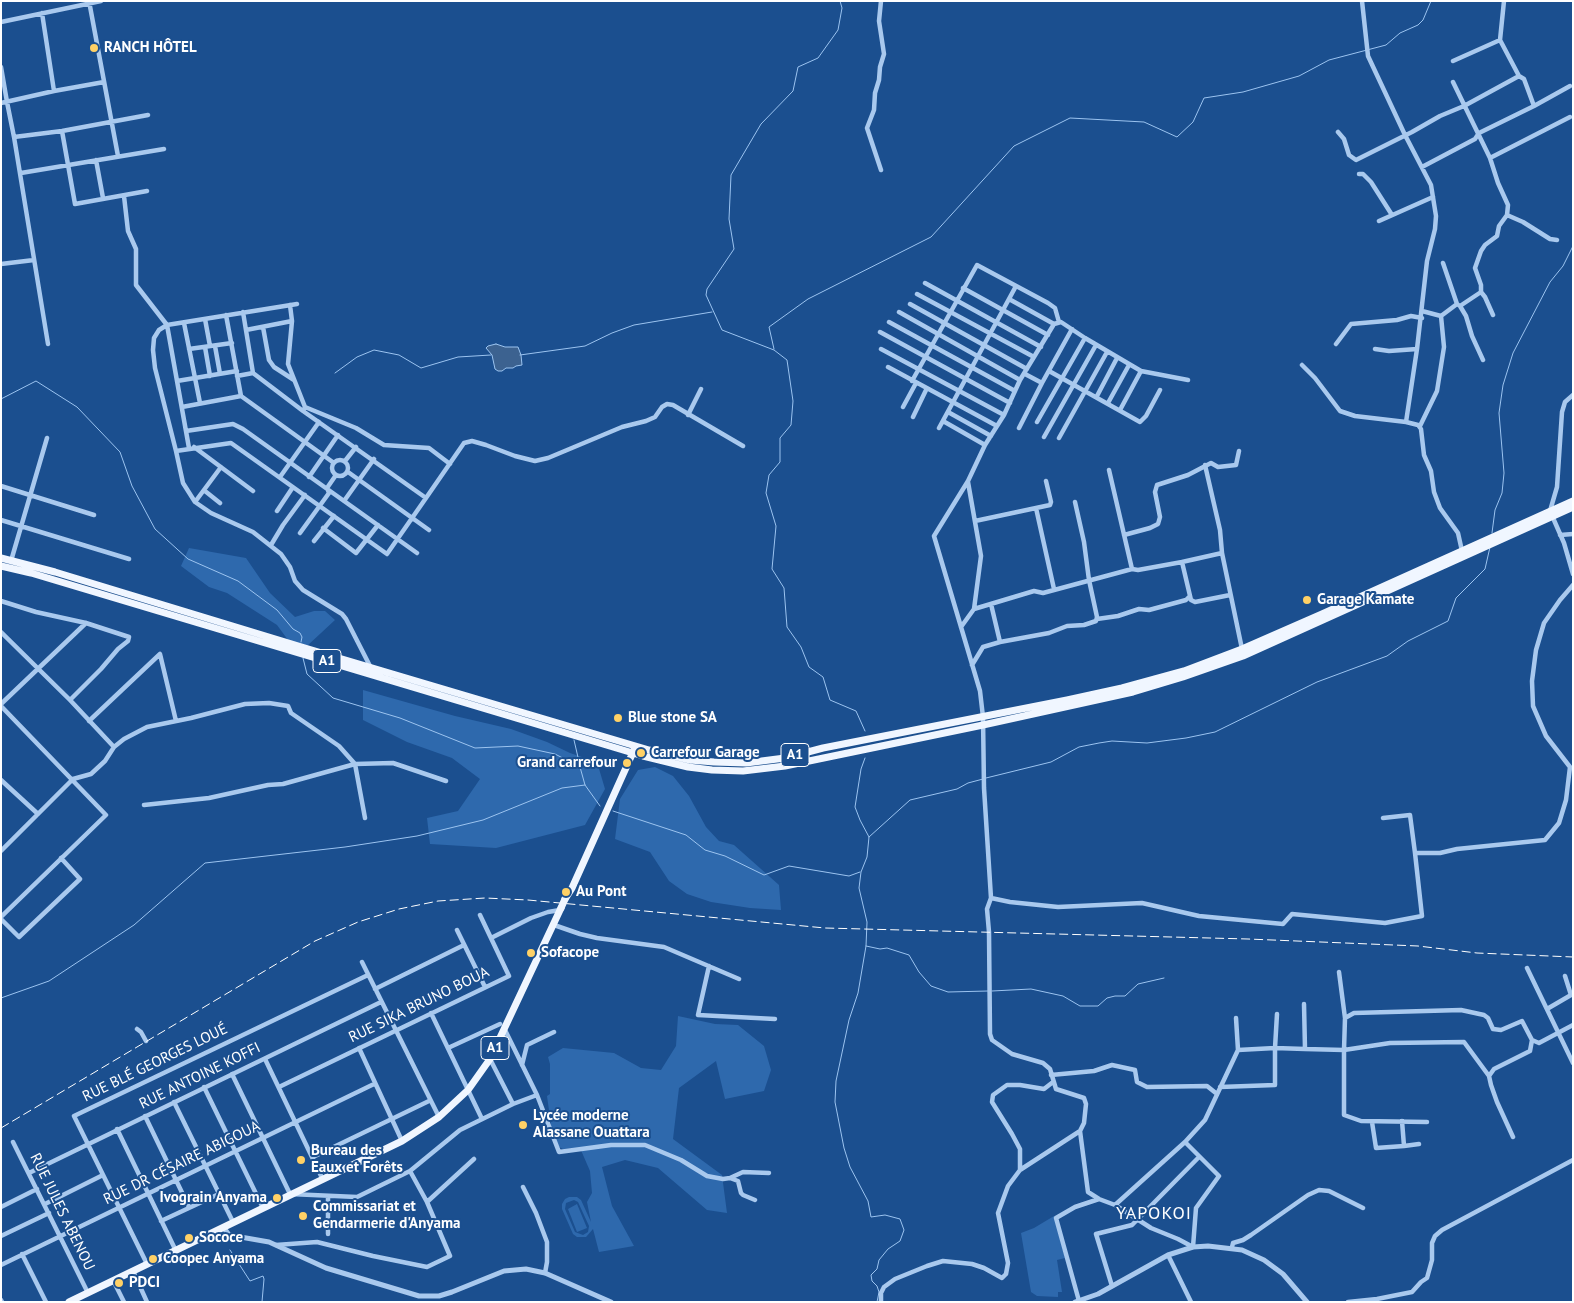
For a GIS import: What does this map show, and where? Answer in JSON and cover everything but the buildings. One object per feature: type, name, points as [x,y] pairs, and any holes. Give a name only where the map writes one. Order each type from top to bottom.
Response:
[{"type":"main road","name":"A1","points":[[1,558],[64,575],[372,668],[688,767],[743,771],[784,766],[1133,692],[1243,656],[1550,514],[1573,500]]},
{"type":"main road","name":"A1","points":[[1,566],[41,576],[634,749],[690,760],[714,762],[766,761],[1132,686],[1184,671],[1242,649],[1462,551],[1550,514],[1573,507]]},
{"type":"main road","name":"A1","points":[[69,1302],[402,1141],[439,1117],[468,1090],[490,1059],[503,1027],[572,888],[634,749]]},
{"type":"street","points":[[1,22],[101,1]]},
{"type":"street","points":[[880,170],[866,128],[874,110],[880,80],[880,67],[884,54],[879,21],[881,1]]},
{"type":"street","points":[[1362,1],[1368,56],[1431,185],[1436,216],[1435,229],[1427,261],[1422,318],[1406,422]]},
{"type":"street","points":[[1504,1],[1500,40],[1519,76],[1524,79],[1534,106]]},
{"type":"street","points":[[89,2],[118,156]]},
{"type":"street","points":[[42,13],[54,91]]},
{"type":"street","points":[[1453,61],[1500,40]]},
{"type":"street","points":[[1,67],[4,103],[14,137],[21,173],[48,344]]},
{"type":"street","points":[[1338,132],[1344,139],[1349,155],[1356,160],[1519,76]]},
{"type":"street","points":[[4,103],[104,82]]},
{"type":"street","points":[[1453,82],[1490,158],[1498,183],[1508,202],[1507,215],[1499,226],[1497,236],[1490,240],[1481,251],[1475,268],[1482,289],[1481,292],[1493,315]]},
{"type":"street","points":[[1422,167],[1475,139],[1478,133],[1570,86]]},
{"type":"street","points":[[14,137],[62,131],[148,115]]},
{"type":"street","points":[[1490,158],[1570,118]]},
{"type":"street","points":[[62,131],[75,204],[147,191]]},
{"type":"street","points":[[21,173],[164,149]]},
{"type":"street","points":[[96,160],[103,198]]},
{"type":"street","points":[[1358,174],[1363,174],[1371,182],[1392,215]]},
{"type":"street","points":[[124,196],[128,232],[136,249],[136,285],[167,325],[186,431],[192,448],[253,491]]},
{"type":"street","points":[[1379,221],[1433,197]]},
{"type":"street","points":[[1507,215],[1523,222],[1550,239],[1557,240]]},
{"type":"street","points":[[1,264],[34,260]]},
{"type":"street","points":[[1443,264],[1458,305],[1466,316],[1472,336],[1483,360]]},
{"type":"street","points":[[881,1302],[881,1293],[884,1287],[895,1279],[920,1268],[943,1261],[972,1264],[1002,1278],[1006,1274],[1008,1263],[998,1213],[1008,1186],[1020,1170],[1080,1131],[1084,1123],[1086,1104],[1084,1098],[1056,1089],[1050,1069],[1043,1063],[1012,1054],[992,1040],[990,1034],[987,908],[992,898],[984,788],[983,717],[980,692],[934,536],[968,481],[985,445],[1010,404],[1020,380],[1056,323],[1055,308],[977,265],[925,357],[903,407]]},
{"type":"street","points":[[925,283],[1041,347]]},
{"type":"street","points":[[939,428],[1016,286]]},
{"type":"street","points":[[963,288],[1048,335]]},
{"type":"street","points":[[1422,311],[1441,316],[1481,292]]},
{"type":"street","points":[[917,294],[1034,357]]},
{"type":"street","points":[[1009,299],[1056,323],[1062,322],[1107,352],[1141,371],[1188,380]]},
{"type":"street","points":[[297,304],[167,325],[159,330],[154,338],[155,368],[182,483],[195,502],[211,513],[253,532],[285,558],[295,581],[303,590],[342,614],[372,668]]},
{"type":"street","points":[[910,304],[984,345],[1042,383]]},
{"type":"street","points":[[290,305],[292,321],[288,364],[304,409]]},
{"type":"street","points":[[243,312],[253,373]]},
{"type":"street","points":[[899,312],[1020,380]]},
{"type":"street","points":[[226,315],[241,396],[323,456],[334,462],[339,460],[345,461]]},
{"type":"street","points":[[1336,344],[1351,324],[1397,320],[1411,316],[1422,318]]},
{"type":"street","points":[[1441,316],[1444,347],[1440,377],[1437,391],[1420,426],[1424,455],[1431,471],[1434,492],[1440,508],[1452,522],[1458,533],[1462,551]]},
{"type":"street","points":[[205,319],[210,346],[220,374]]},
{"type":"street","points":[[246,330],[292,321]]},
{"type":"street","points":[[888,322],[1015,391]]},
{"type":"street","points":[[184,323],[200,403]]},
{"type":"street","points":[[263,327],[270,360],[274,368],[294,380]]},
{"type":"street","points":[[1019,428],[1072,329]]},
{"type":"street","points":[[880,332],[1010,404]]},
{"type":"street","points":[[1037,422],[1085,338]]},
{"type":"street","points":[[189,350],[232,343]]},
{"type":"street","points":[[1044,437],[1096,345]]},
{"type":"street","points":[[210,346],[210,376]]},
{"type":"street","points":[[881,349],[1004,414]]},
{"type":"street","points":[[1375,349],[1390,351],[1417,349]]},
{"type":"street","points":[[1059,438],[1107,352]]},
{"type":"street","points":[[1097,396],[1117,358]]},
{"type":"street","points":[[1108,403],[1129,365]]},
{"type":"street","points":[[1302,365],[1315,378],[1340,411],[1355,416],[1406,422],[1420,426]]},
{"type":"street","points":[[888,366],[997,426]]},
{"type":"street","points":[[1049,371],[1142,421],[1160,390]]},
{"type":"street","points":[[1120,410],[1141,371]]},
{"type":"street","points":[[177,381],[220,374],[253,373],[426,498]]},
{"type":"street","points":[[913,417],[927,388]]},
{"type":"street","points":[[688,415],[701,389]]},
{"type":"street","points":[[1573,395],[1565,402],[1562,412],[1557,487],[1550,514],[1560,535],[1573,574]]},
{"type":"street","points":[[182,407],[241,396]]},
{"type":"street","points":[[176,451],[231,443],[387,554],[464,444],[468,442],[472,441],[535,461],[548,458],[622,427],[646,421],[655,417],[662,407],[667,404],[673,405],[743,446]]},
{"type":"street","points":[[304,409],[356,428],[384,445],[429,448],[450,464]]},
{"type":"street","points":[[948,412],[990,436]]},
{"type":"street","points":[[943,421],[985,445]]},
{"type":"street","points":[[280,477],[319,422]]},
{"type":"street","points":[[186,431],[233,424],[243,429],[417,553]]},
{"type":"street","points":[[309,476],[338,435]]},
{"type":"street","points":[[11,561],[48,438]]},
{"type":"street","points":[[345,461],[356,447]]},
{"type":"street","points":[[1124,534],[1150,528],[1158,524],[1160,517],[1154,489],[1157,485],[1188,475],[1211,463],[1218,467],[1236,465],[1239,451]]},
{"type":"street","points":[[344,501],[374,459]]},
{"type":"street","points":[[345,461],[348,466],[348,472]]},
{"type":"street","points":[[334,462],[332,469],[336,474],[342,476],[348,472]]},
{"type":"street","points":[[1206,465],[1242,649]]},
{"type":"street","points":[[195,502],[221,467]]},
{"type":"street","points":[[1110,470],[1132,569]]},
{"type":"street","points":[[348,472],[429,530]]},
{"type":"street","points":[[300,533],[328,493],[327,488],[336,474]]},
{"type":"street","points":[[961,627],[974,609],[981,556],[968,481]]},
{"type":"street","points":[[975,521],[1051,504],[1046,481]]},
{"type":"street","points":[[1,486],[94,515]]},
{"type":"street","points":[[277,510],[293,487]]},
{"type":"street","points":[[205,491],[220,503]]},
{"type":"street","points":[[271,545],[305,495]]},
{"type":"street","points":[[1075,502],[1097,619]]},
{"type":"street","points":[[1036,508],[1054,589]]},
{"type":"street","points":[[314,541],[334,516]]},
{"type":"street","points":[[1,520],[129,559]]},
{"type":"street","points":[[323,528],[356,553],[378,525]]},
{"type":"street","points":[[1560,535],[1573,534]]},
{"type":"street","points":[[974,609],[1034,591],[1044,593],[1132,569],[1138,570],[1222,553]]},
{"type":"street","points":[[1182,562],[1189,597],[1195,602],[1230,595]]},
{"type":"street","points":[[1415,853],[1440,853],[1456,849],[1545,840],[1559,823],[1566,800],[1571,766],[1546,736],[1534,706],[1532,681],[1536,650],[1544,623],[1560,600],[1573,586]]},
{"type":"street","points":[[972,666],[983,647],[1067,626],[1084,625],[1097,619],[1118,616],[1139,609],[1149,610],[1186,600],[1189,597]]},
{"type":"street","points":[[1,601],[36,612],[86,623],[126,635],[130,639],[70,700]]},
{"type":"street","points":[[991,604],[1000,642]]},
{"type":"street","points":[[61,858],[80,879],[19,937],[1,918],[61,858],[106,814],[1,705],[86,623]]},
{"type":"street","points":[[1,632],[70,700],[114,747]]},
{"type":"street","points":[[89,721],[160,654],[176,721]]},
{"type":"street","points":[[1,852],[73,779],[92,774],[105,761],[114,747],[124,739],[147,727],[245,704],[269,703],[288,706],[291,713],[339,746],[355,764],[365,818]]},
{"type":"street","points":[[144,805],[209,798],[282,784],[355,764],[393,764],[446,782]]},
{"type":"street","points":[[1,780],[38,814]]},
{"type":"street","points":[[992,898],[1010,902],[1058,907],[1142,903],[1199,916],[1283,924],[1292,914],[1385,923],[1422,916],[1410,815],[1383,818]]},
{"type":"street","points":[[491,938],[532,918],[560,909]]},
{"type":"street","name":"RUE SIKA BRUNO BOUA","points":[[279,1088],[508,976],[480,915]]},
{"type":"street","points":[[554,925],[597,938],[664,947],[739,979]]},
{"type":"street","points":[[457,930],[485,987]]},
{"type":"street","points":[[375,989],[464,945]]},
{"type":"street","points":[[362,962],[429,1101],[439,1117]]},
{"type":"street","points":[[709,966],[698,1015],[775,1019]]},
{"type":"street","points":[[1527,968],[1573,1063]]},
{"type":"street","points":[[1339,972],[1345,1018],[1344,1115],[1361,1121],[1372,1122],[1427,1122]]},
{"type":"street","name":"RUE BLÉ GEORGES LOUÉ","points":[[146,1264],[74,1116],[368,975]]},
{"type":"street","points":[[1547,1009],[1571,995],[1565,976]]},
{"type":"street","name":"RUE ANTOINE KOFFI","points":[[28,1173],[381,1002]]},
{"type":"street","points":[[1304,1004],[1305,1049]]},
{"type":"street","points":[[1345,1018],[1354,1013],[1461,1010],[1484,1016],[1488,1018],[1493,1028],[1501,1030],[1522,1020],[1532,1040],[1530,1051],[1494,1069],[1489,1076]]},
{"type":"street","points":[[431,1013],[482,1119]]},
{"type":"street","points":[[1220,1087],[1275,1085],[1277,1014]]},
{"type":"street","points":[[1115,1205],[1185,1142],[1205,1120],[1238,1050],[1236,1018]]},
{"type":"street","points":[[1532,1040],[1540,1042],[1573,1025]]},
{"type":"street","points":[[448,1048],[503,1027],[537,1095],[559,1152],[611,1145],[645,1145],[681,1160],[707,1176],[724,1179],[743,1172],[769,1173]]},
{"type":"street","points":[[137,1029],[146,1041]]},
{"type":"street","points":[[522,1065],[527,1045],[554,1032]]},
{"type":"street","points":[[1238,1050],[1275,1048],[1344,1050],[1390,1043],[1464,1042],[1489,1076],[1497,1102],[1513,1137]]},
{"type":"street","points":[[359,1048],[402,1141]]},
{"type":"street","points":[[265,1059],[323,1180]]},
{"type":"street","points":[[490,1059],[513,1104]]},
{"type":"street","points":[[1051,1075],[1094,1072],[1112,1065],[1135,1070],[1137,1082],[1147,1087],[1206,1086],[1217,1094]]},
{"type":"street","points":[[232,1074],[290,1194],[357,1197],[410,1171],[460,1130],[513,1104],[537,1095]]},
{"type":"street","points":[[1020,1170],[1020,1149],[992,1102],[993,1095],[1007,1085],[1044,1089],[1053,1082]]},
{"type":"street","name":"RUE DR CÉSAIRE ABIGOUA","points":[[1,1265],[374,1084]]},
{"type":"street","points":[[204,1087],[263,1208]]},
{"type":"street","points":[[313,1157],[429,1101]]},
{"type":"street","points":[[174,1102],[233,1222]]},
{"type":"street","points":[[145,1116],[189,1207]]},
{"type":"street","points":[[1402,1121],[1404,1146]]},
{"type":"street","points":[[1372,1122],[1376,1148],[1419,1144]]},
{"type":"street","points":[[117,1129],[176,1251]]},
{"type":"street","points":[[1080,1131],[1088,1192],[1099,1199],[1115,1205],[1136,1220],[1178,1239],[1192,1248]]},
{"type":"street","name":"RUE JULES ABENOU","points":[[13,1142],[88,1292]]},
{"type":"street","points":[[1185,1142],[1219,1176],[1196,1208],[1192,1248]]},
{"type":"street","points":[[1112,1286],[1096,1234],[1132,1225],[1199,1157]]},
{"type":"street","points":[[427,1202],[474,1159]]},
{"type":"street","points":[[1348,1302],[1377,1299],[1412,1292],[1427,1278],[1432,1260],[1432,1243],[1435,1236],[1442,1230],[1573,1160]]},
{"type":"street","points":[[276,1245],[317,1242],[427,1267],[450,1256],[427,1202],[410,1171]]},
{"type":"street","points":[[45,1204],[103,1175]]},
{"type":"street","points":[[730,1178],[738,1181],[743,1195],[755,1200]]},
{"type":"street","points":[[523,1187],[536,1213],[547,1242],[545,1273]]},
{"type":"street","points":[[1,1207],[37,1189]]},
{"type":"street","points":[[1232,1247],[1233,1243],[1243,1240],[1308,1195],[1319,1190],[1329,1191],[1363,1208]]},
{"type":"street","points":[[161,1221],[219,1194]]},
{"type":"street","points":[[328,1196],[328,1234]]},
{"type":"street","points":[[1099,1199],[1076,1207],[1056,1218],[1077,1301],[1098,1294],[1168,1255],[1192,1248],[1208,1246],[1232,1247],[1253,1254],[1283,1274],[1307,1302]]},
{"type":"street","points":[[1,1236],[49,1213]]},
{"type":"street","points":[[224,1228],[229,1235],[276,1245],[326,1268],[419,1296],[439,1296],[504,1271],[526,1269],[545,1273],[611,1302]]},
{"type":"street","points":[[22,1254],[46,1302]]},
{"type":"street","points":[[1168,1255],[1191,1302]]},
{"type":"street","points":[[133,1271],[148,1302]]},
{"type":"street","points":[[113,1280],[124,1302]]},
{"type":"shaded area","points":[[496,344],[505,347],[518,347],[522,365],[506,368],[502,371],[495,369],[492,355],[486,348]]},
{"type":"shaded area","points":[[189,548],[246,558],[270,593],[295,617],[314,611],[325,611],[335,620],[307,646],[288,640],[277,625],[227,593],[209,587],[181,566]]},
{"type":"shaded area","points":[[363,690],[455,716],[511,729],[597,762],[605,789],[585,825],[496,848],[430,844],[427,818],[458,811],[480,779],[452,758],[407,742],[363,720]]},
{"type":"shaded area","points":[[655,767],[673,776],[689,796],[706,827],[719,841],[734,845],[779,885],[781,910],[750,908],[711,902],[687,894],[669,881],[650,852],[615,839],[620,799],[638,770]]},
{"type":"shaded area","points":[[678,1016],[715,1024],[738,1025],[764,1046],[771,1070],[764,1091],[725,1099],[716,1061],[679,1088],[673,1139],[722,1175],[727,1213],[707,1210],[658,1168],[625,1160],[602,1167],[612,1206],[634,1246],[599,1252],[593,1229],[586,1237],[577,1237],[573,1234],[562,1209],[565,1199],[577,1197],[581,1200],[591,1222],[587,1202],[592,1193],[590,1171],[580,1148],[563,1149],[559,1147],[552,1132],[547,1096],[550,1094],[550,1064],[548,1057],[563,1048],[614,1053],[641,1068],[661,1070],[676,1046]],"holes":[[[574,1200],[578,1202],[589,1226],[588,1232],[583,1235],[575,1232],[565,1209],[566,1203]]]},
{"type":"shaded area","points":[[577,1204],[587,1228],[577,1232],[568,1209]]},
{"type":"shaded area","points":[[1054,1216],[1065,1258],[1057,1260],[1062,1292],[1058,1292],[1058,1297],[1037,1296],[1031,1292],[1021,1233],[1034,1228]]},
{"type":"waterway","points":[[840,1],[842,8],[838,30],[818,58],[798,67],[793,91],[761,124],[731,175],[729,219],[734,249],[707,289],[706,295],[722,330],[774,350],[787,360],[793,401],[791,425],[780,438],[780,462],[769,475],[766,493],[776,526],[772,569],[784,588],[787,627],[801,647],[809,667],[823,677],[830,700],[856,711],[865,731]]},
{"type":"waterway","points":[[774,349],[769,327],[808,299],[931,237],[1014,146],[1070,118],[1144,122],[1177,137],[1193,122],[1204,98],[1243,92],[1299,76],[1329,60],[1386,45],[1400,33],[1418,25],[1423,20],[1431,1]]},
{"type":"waterway","points":[[1492,533],[1495,510],[1502,493],[1504,473],[1499,413],[1503,385],[1513,353],[1550,282],[1563,266],[1573,246]]},
{"type":"waterway","points":[[520,355],[585,346],[634,325],[712,312]]},
{"type":"waterway","points":[[335,373],[357,357],[374,350],[399,355],[421,368],[458,357],[491,355]]},
{"type":"waterway","points":[[1,399],[36,381],[77,407],[120,452],[132,486],[155,529],[188,559],[238,581],[277,610],[293,629],[300,633],[302,637],[301,642]]},
{"type":"waterway","points":[[986,778],[1051,762],[1079,747],[1112,741],[1147,743],[1215,732],[1317,682],[1387,656],[1408,641],[1448,621],[1456,598],[1485,569],[1490,547]]},
{"type":"waterway","points":[[303,658],[307,674],[333,698],[400,718],[475,748],[518,746],[555,754],[580,767],[585,785],[600,806]]},
{"type":"waterway","points":[[574,740],[580,766]]},
{"type":"waterway","points":[[865,758],[861,769],[855,807],[869,837],[867,857],[861,872],[859,888],[867,922],[866,946],[858,993],[849,1020],[836,1081],[835,1102],[844,1148],[850,1167],[868,1201],[871,1217],[885,1215],[900,1219],[904,1230],[900,1241],[888,1249],[879,1260],[877,1269],[871,1275],[872,1281],[877,1286],[879,1292],[877,1302]]},
{"type":"waterway","points":[[869,837],[910,800],[957,789],[968,783],[983,779]]},
{"type":"waterway","points":[[1,998],[49,981],[134,925],[205,863],[345,847],[417,836],[483,820],[562,788],[585,785]]},
{"type":"waterway","points":[[613,811],[686,835],[705,850],[725,856],[764,875],[789,866],[849,876],[860,872]]},
{"type":"waterway","points":[[866,946],[880,949],[887,948],[909,955],[919,972],[931,986],[948,992],[988,991]]},
{"type":"waterway","points":[[992,991],[1031,989],[1063,996],[1080,1006],[1098,1006],[1107,998],[1125,996],[1138,984],[1164,978]]},
{"type":"waterway","points":[[230,1250],[250,1281],[263,1276],[262,1302]]},
{"type":"railway","points":[[1,1128],[315,941],[358,922],[399,909],[438,901],[485,898],[528,900],[825,928],[1248,939],[1418,946],[1477,953],[1573,957]]},
{"type":"place","name":"RANCH HÔTEL","points":[[94,48]]},
{"type":"place","name":"Garage Kamate","points":[[1307,600]]},
{"type":"place","name":"Blue stone SA","points":[[618,718]]},
{"type":"place","name":"Carrefour Garage","points":[[641,753]]},
{"type":"place","name":"Grand carrefour","points":[[627,763]]},
{"type":"place","name":"Au Pont","points":[[566,892]]},
{"type":"place","name":"Sofacope","points":[[531,953]]},
{"type":"place","name":"Lycée moderne Alassane Ouattara","points":[[523,1125]]},
{"type":"place","name":"Bureau des Eaux et Forêts","points":[[301,1160]]},
{"type":"place","name":"Ivograin Anyama","points":[[277,1198]]},
{"type":"place","name":"Commissariat et Gendarmerie d'Anyama","points":[[303,1216]]},
{"type":"place","name":"Sococe","points":[[189,1238]]},
{"type":"place","name":"Coopec Anyama","points":[[153,1259]]},
{"type":"place","name":"PDCI","points":[[119,1283]]},
{"type":"district","name":"YAPOKOI","points":[[1154,1214]]}]
